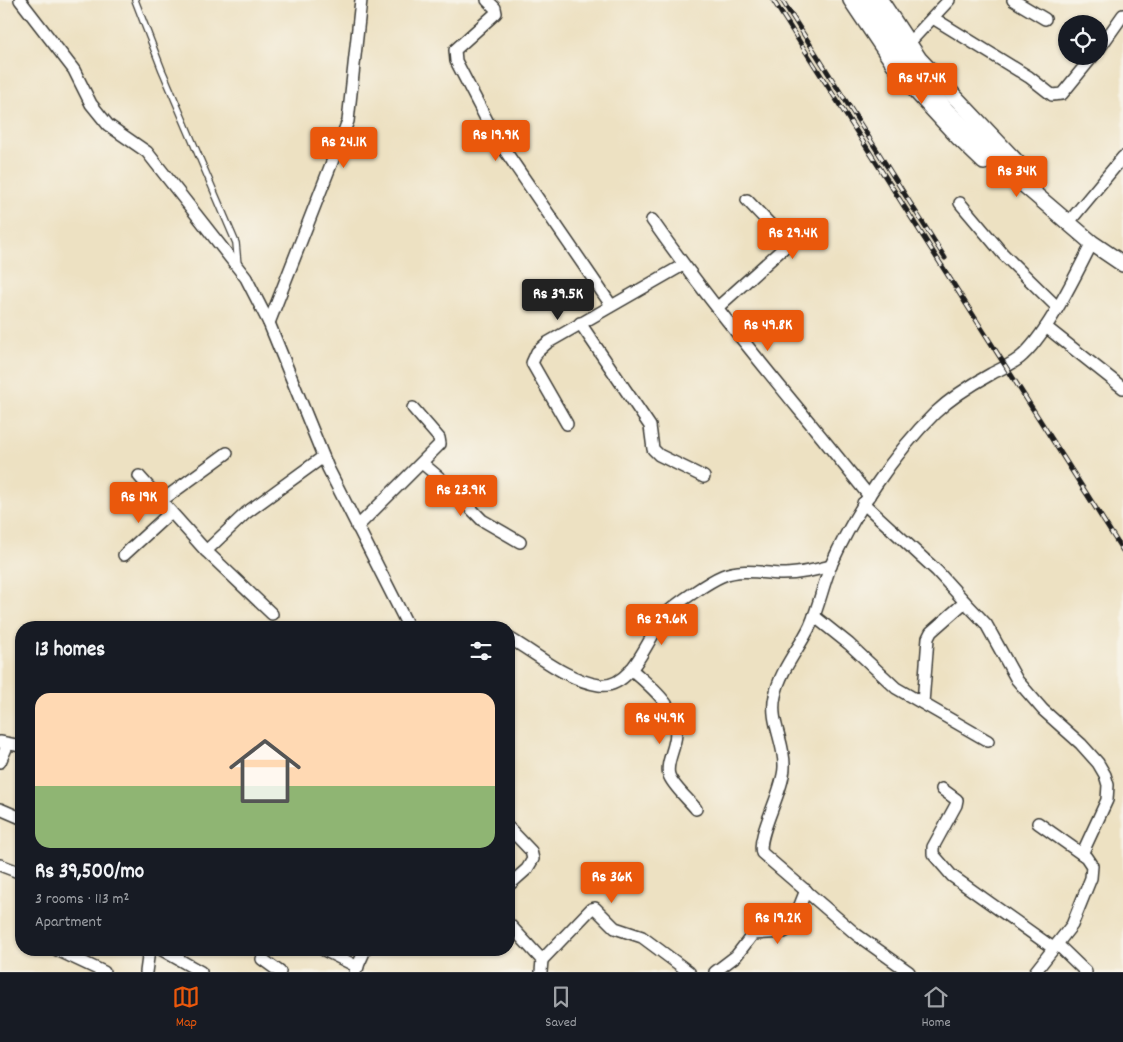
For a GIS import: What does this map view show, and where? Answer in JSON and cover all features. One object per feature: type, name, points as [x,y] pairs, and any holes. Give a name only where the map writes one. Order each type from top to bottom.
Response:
[{"type":"main road","points":[[851,0],[902,76],[958,137],[1011,186],[1037,194]]},
{"type":"main road","points":[[866,0],[918,78],[947,111],[1016,178],[1070,222],[1092,243],[1123,264]]},
{"type":"main road","points":[[880,0],[908,44],[936,79],[1024,170],[1037,194]]},
{"type":"street","points":[[20,0],[74,70],[91,104],[108,125],[147,152],[238,268],[269,324],[323,458],[405,621]]},
{"type":"street","points":[[269,324],[348,121],[361,0]]},
{"type":"street","points":[[487,0],[495,8],[496,13],[455,50],[456,62],[495,136],[611,305]]},
{"type":"street","points":[[908,44],[949,0]]},
{"type":"street","points":[[1013,0],[1045,19]]},
{"type":"street","points":[[1108,36],[1123,15]]},
{"type":"street","points":[[933,18],[1029,77],[1052,95],[1062,94],[1086,65]]},
{"type":"street","points":[[1070,222],[1123,157]]},
{"type":"street","points":[[718,307],[787,245],[787,242],[747,200]]},
{"type":"street","points":[[960,203],[1009,261],[1057,307]]},
{"type":"street","points":[[652,220],[683,265],[718,307],[779,388],[817,431],[866,500],[937,571],[986,624],[1017,680],[1043,710],[1081,744],[1105,775],[1108,786],[1107,800],[1082,854]]},
{"type":"street","points":[[903,970],[862,938],[762,853],[760,846],[784,774],[784,758],[774,720],[775,696],[779,682],[814,616],[831,566],[866,500],[908,442],[935,413],[952,399],[1024,355],[1046,327],[1092,243]]},
{"type":"street","points":[[567,424],[538,374],[532,362],[533,358],[547,343],[683,265]]},
{"type":"street","points":[[580,323],[650,426],[653,449],[659,455],[704,477]]},
{"type":"street","points":[[1046,327],[1123,388]]},
{"type":"street","points":[[357,527],[438,447],[440,441],[413,408]]},
{"type":"street","points":[[161,501],[227,453]]},
{"type":"street","points":[[206,551],[246,513],[323,458]]},
{"type":"street","points":[[422,463],[448,485],[482,520],[520,542]]},
{"type":"street","points":[[139,476],[206,551],[272,614]]},
{"type":"street","points":[[124,555],[171,512]]},
{"type":"street","points":[[515,642],[562,671],[597,685],[608,686],[620,681],[631,669],[667,613],[678,603],[721,576],[742,572],[784,574],[831,566]]},
{"type":"street","points":[[923,703],[928,638],[931,632],[965,602]]},
{"type":"street","points":[[814,616],[849,644],[880,676],[896,688],[988,741]]},
{"type":"street","points":[[631,669],[656,692],[674,716],[677,723],[677,735],[668,766],[669,775],[696,808]]},
{"type":"street","points":[[0,762],[4,743]]},
{"type":"street","points":[[942,789],[957,800],[933,847],[932,854],[952,876],[1055,946],[1086,972]]},
{"type":"street","points":[[0,809],[15,815]]},
{"type":"street","points":[[1036,972],[1072,925],[1091,878],[1090,861],[1038,823]]},
{"type":"street","points":[[515,834],[531,851],[533,859],[527,870],[515,880]]},
{"type":"street","points":[[0,865],[15,871]]},
{"type":"street","points":[[715,972],[736,956],[753,934],[784,932],[791,928],[806,890]]},
{"type":"street","points":[[515,932],[542,966],[591,909],[595,908],[615,928],[642,937],[689,972]]},
{"type":"street","points":[[70,956],[104,972]]},
{"type":"street","points":[[146,972],[148,956]]},
{"type":"street","points":[[173,956],[201,972]]},
{"type":"street","points":[[334,956],[356,969],[362,956]]},
{"type":"street","points":[[262,959],[280,972]]},
{"type":"lane","points":[[136,0],[162,70],[236,243],[238,268]]},
{"type":"railway","points":[[773,0],[1123,551]]},
{"type":"railway","points":[[782,0],[945,258]]}]
